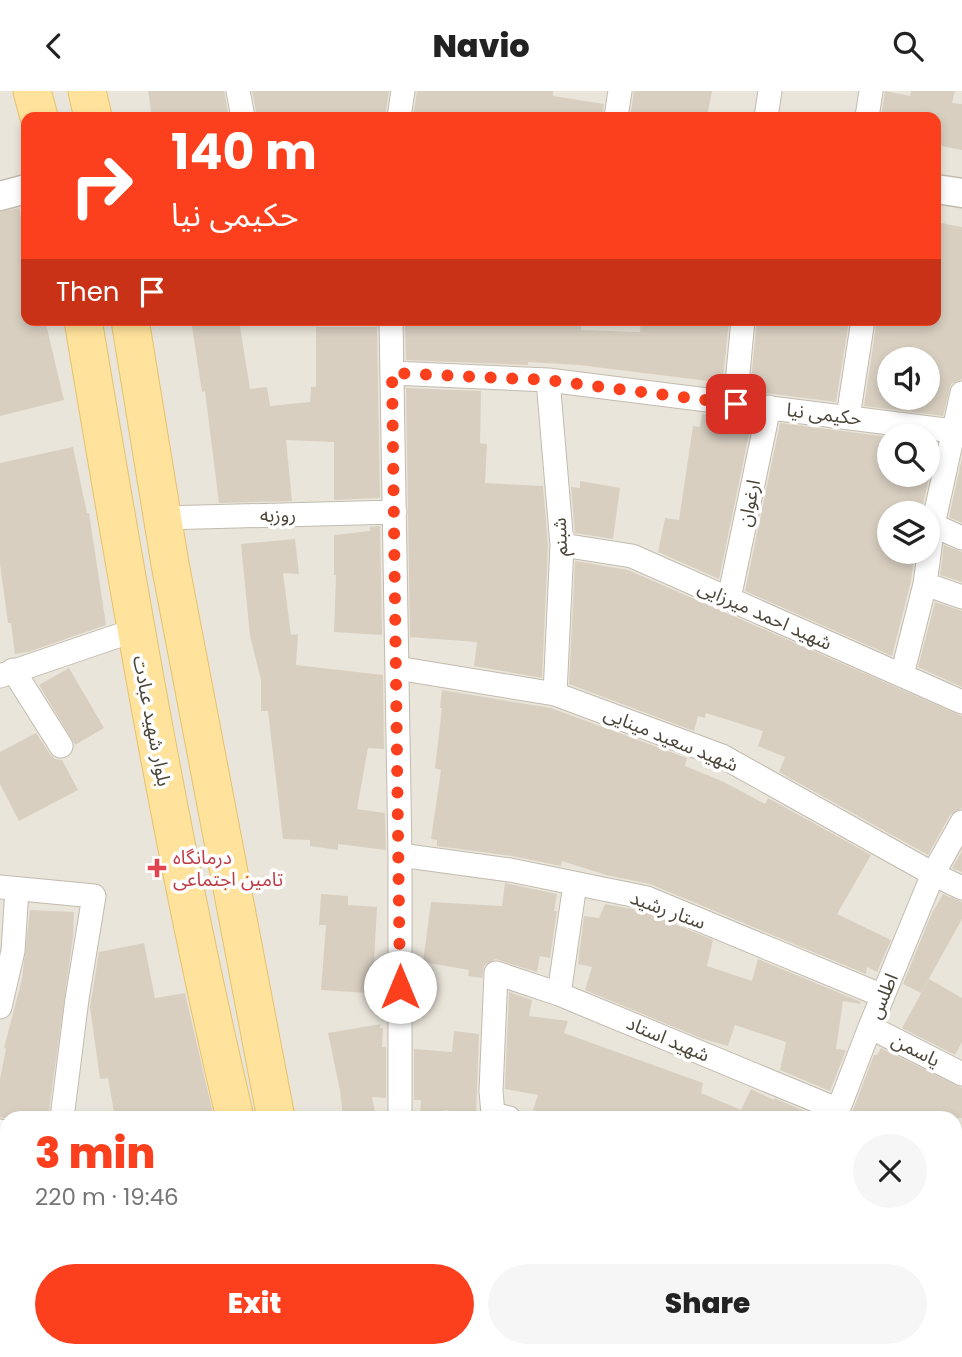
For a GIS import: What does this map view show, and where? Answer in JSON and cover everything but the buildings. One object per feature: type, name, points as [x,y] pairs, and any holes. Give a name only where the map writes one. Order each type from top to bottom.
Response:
[{"type":"main road","points":[[32,91],[38,112]]},
{"type":"main road","points":[[87,91],[92,112]]},
{"type":"main road","name":"بلوار شهید عبادت","points":[[84,326],[135,630],[205,993],[233,1111]]},
{"type":"main road","points":[[131,326],[162,518],[275,1111]]},
{"type":"street","points":[[238,91],[242,112]]},
{"type":"street","points":[[400,112],[403,91]]},
{"type":"street","points":[[617,112],[620,91]]},
{"type":"street","points":[[767,112],[770,91]]},
{"type":"street","points":[[868,112],[872,91]]},
{"type":"street","points":[[0,196],[21,190]]},
{"type":"street","points":[[941,191],[962,193]]},
{"type":"street","points":[[391,326],[400,855],[400,1111]]},
{"type":"street","points":[[736,404],[742,326]]},
{"type":"street","points":[[848,417],[862,326]]},
{"type":"street","name":"حکیمی نیا","points":[[392,373],[548,380],[957,432]]},
{"type":"street","name":"شبنم","points":[[548,380],[562,545],[555,694]]},
{"type":"street","points":[[939,501],[957,432],[962,393]]},
{"type":"street","name":"ارغوان","points":[[729,599],[769,407]]},
{"type":"street","name":"روزبه","points":[[162,518],[395,512]]},
{"type":"street","points":[[940,529],[962,538]]},
{"type":"street","name":"شهید احمد میرزایی","points":[[562,545],[632,556],[962,702]]},
{"type":"street","points":[[902,675],[928,564]]},
{"type":"street","points":[[925,584],[962,597]]},
{"type":"street","points":[[61,746],[6,673],[135,630]]},
{"type":"street","name":"شهید سعید مینایی","points":[[397,668],[555,694],[722,755],[962,888]]},
{"type":"street","name":"اطلس","points":[[838,1111],[933,874],[962,822]]},
{"type":"street","name":"ستار رشید","points":[[400,855],[510,870],[647,898],[883,996]]},
{"type":"street","points":[[559,994],[575,884]]},
{"type":"street","points":[[0,1007],[13,951],[8,888],[94,896],[63,1111]]},
{"type":"street","name":"شهید استاد","points":[[493,1111],[496,973],[559,994],[830,1111]]},
{"type":"street","name":"یاسمن","points":[[870,1027],[962,1074]]},
{"type":"shaded area","points":[[0,91],[962,91],[962,1111],[0,1111]]},
{"type":"place","name":"درمانگاه تامین اجتماعی","points":[[157,868]]},
{"type":"route","points":[[400,987],[392,373],[548,380],[736,404]]}]
